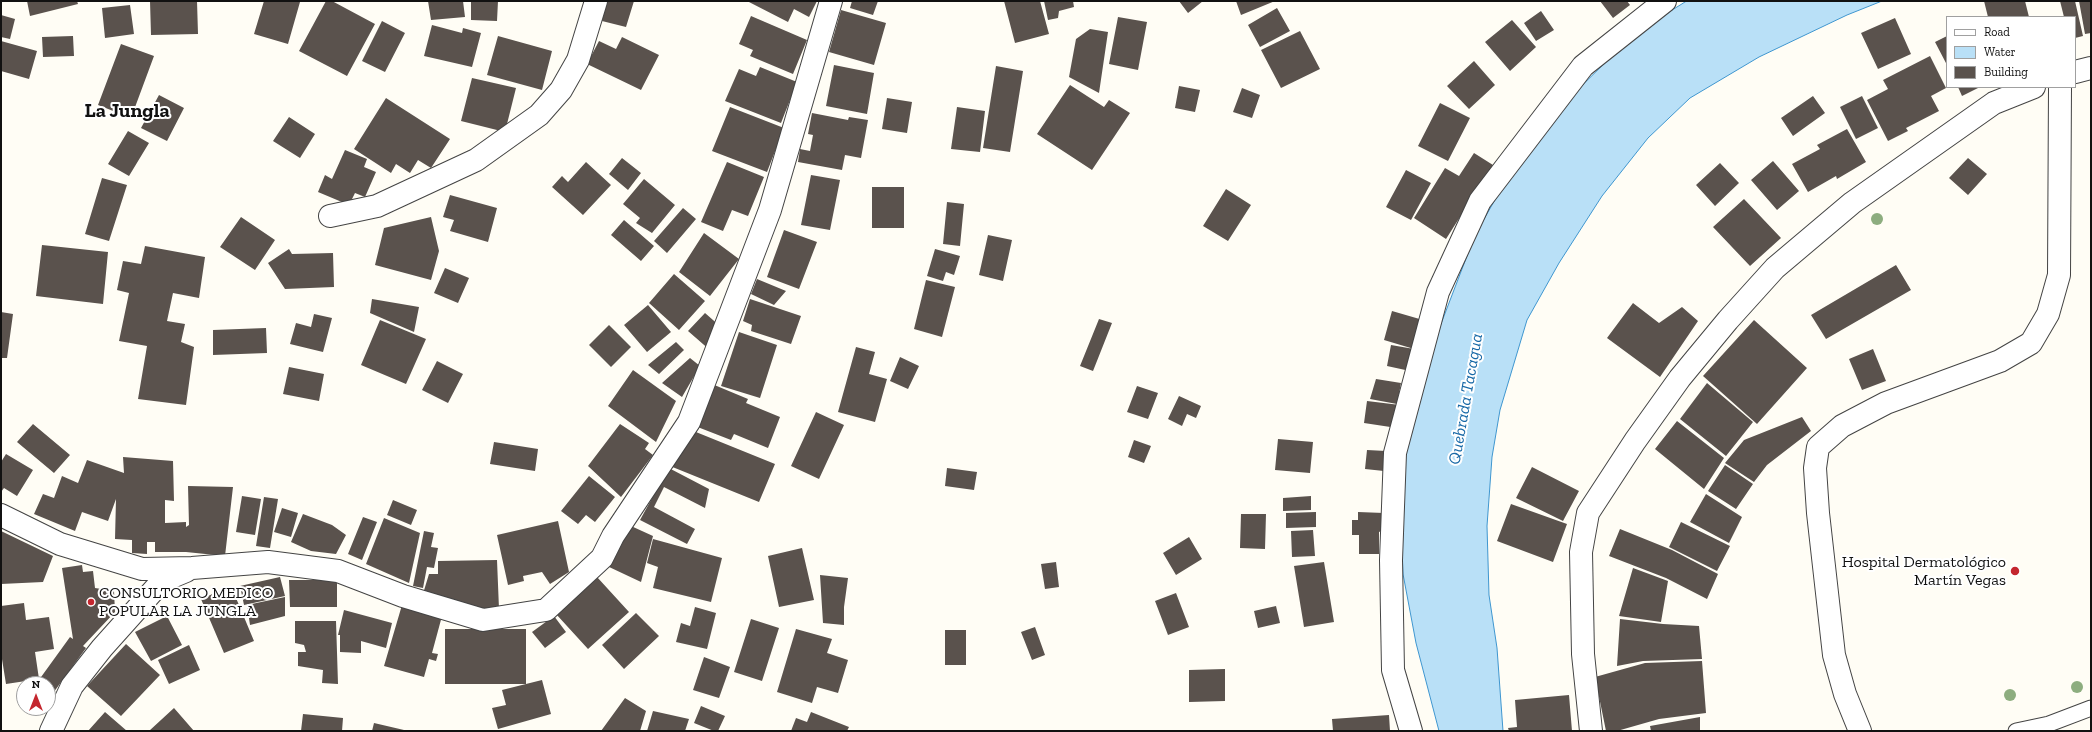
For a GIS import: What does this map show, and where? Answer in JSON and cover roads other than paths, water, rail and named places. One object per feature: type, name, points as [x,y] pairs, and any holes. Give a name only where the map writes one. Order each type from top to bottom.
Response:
[{"type":"street","points":[[330,216],[377,206],[476,160],[539,115],[561,90],[578,60],[596,1]]},
{"type":"street","points":[[1,515],[60,544],[142,569],[192,568],[268,562],[338,571],[403,596],[483,620],[546,610],[602,558],[613,536],[689,422],[770,210],[831,1]]},
{"type":"street","points":[[1411,731],[1393,670],[1391,560],[1395,453],[1438,292],[1480,201],[1583,66],[1665,1]]},
{"type":"street","points":[[2076,72],[2091,68]]},
{"type":"street","points":[[1591,731],[1583,654],[1581,552],[1588,513],[1635,441],[1680,378],[1728,320],[1775,268],[1852,203],[1884,180],[1994,103],[2032,88]]},
{"type":"street","points":[[1860,731],[1845,694],[1834,656],[1818,513],[1815,468],[1818,447],[1842,426],[1886,403],[2000,361],[2031,343],[2048,314],[2059,275],[2060,88]]},
{"type":"street","points":[[51,731],[72,686],[146,597],[162,581],[192,568]]},
{"type":"lane","points":[[2016,731],[2049,724],[2091,708]]},
{"type":"water","name":"Quebrada Tacagua","points":[[1687,1],[1882,1],[1847,15],[1759,57],[1690,98],[1648,138],[1602,196],[1559,263],[1527,320],[1500,410],[1492,457],[1487,526],[1489,595],[1497,648],[1503,731],[1439,731],[1416,643],[1403,574],[1400,499],[1407,432],[1426,363],[1475,235],[1509,175],[1560,107],[1614,54],[1669,12]]},
{"type":"place","name":"Hospital Dermatológico Martín Vegas","points":[[2015,571]]},
{"type":"place","name":"CONSULTORIO MEDICO POPULAR LA JUNGLA","points":[[91,602]]},
{"type":"district","name":"La Jungla","points":[[127,111]]}]
